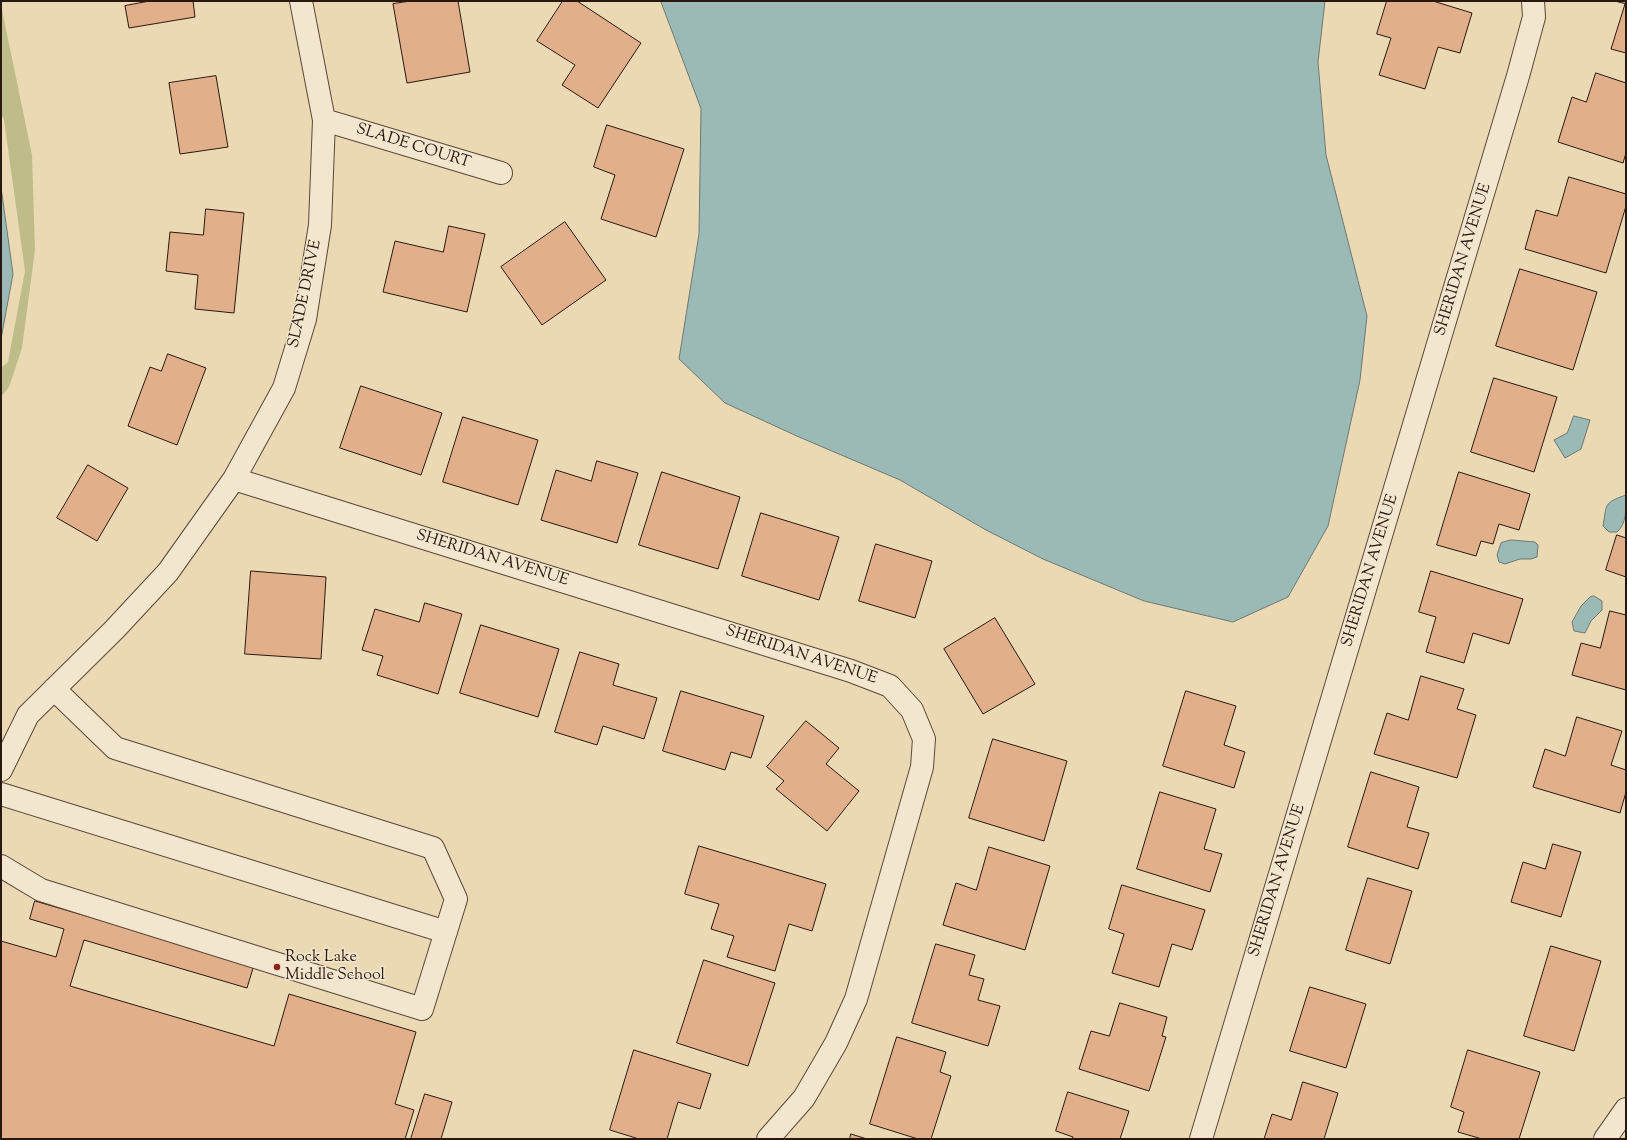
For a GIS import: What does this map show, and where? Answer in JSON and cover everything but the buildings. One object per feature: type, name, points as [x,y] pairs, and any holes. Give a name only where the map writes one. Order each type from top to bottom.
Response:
[{"type":"street","name":"SLADE DRIVE","points":[[1,770],[28,715],[114,630],[168,572],[234,480],[284,388],[304,319],[320,225],[324,120],[301,1]]},
{"type":"street","name":"SHERIDAN AVENUE","points":[[1201,1139],[1518,76],[1534,17],[1533,1]]},
{"type":"street","name":"SLADE COURT","points":[[324,120],[502,174]]},
{"type":"street","name":"SHERIDAN AVENUE","points":[[234,480],[851,671],[890,686],[912,710],[924,739],[922,767],[856,999],[836,1043],[804,1098],[768,1139]]},
{"type":"street","points":[[1,866],[41,890],[422,1009],[456,899],[433,848],[115,748],[54,689]]},
{"type":"street","points":[[1,794],[446,932]]},
{"type":"street","points":[[1605,1139],[1626,1109]]},
{"type":"shaded area","points":[[1,5],[32,155],[35,250],[22,348],[9,387],[1,397],[1,368],[8,362],[25,271],[4,120],[1,113]]},
{"type":"water","points":[[661,1],[1325,1],[1318,62],[1326,155],[1367,316],[1360,380],[1328,526],[1288,597],[1233,622],[1144,601],[1043,559],[986,530],[900,480],[799,437],[725,403],[679,359],[699,234],[701,109]]},
{"type":"water","points":[[1,187],[13,274],[1,339]]},
{"type":"water","points":[[1574,416],[1590,420],[1581,449],[1565,458],[1554,440],[1567,433]]},
{"type":"water","points":[[1626,495],[1623,525],[1617,532],[1609,532],[1603,526],[1607,505],[1613,500]]},
{"type":"water","points":[[1511,540],[1535,542],[1538,545],[1537,557],[1531,559],[1520,559],[1505,564],[1499,562],[1497,555],[1501,543]]},
{"type":"water","points":[[1594,596],[1602,601],[1602,610],[1591,621],[1585,633],[1574,631],[1572,622],[1581,606],[1590,597]]},
{"type":"place","name":"Rock Lake Middle School","points":[[277,967]]}]
